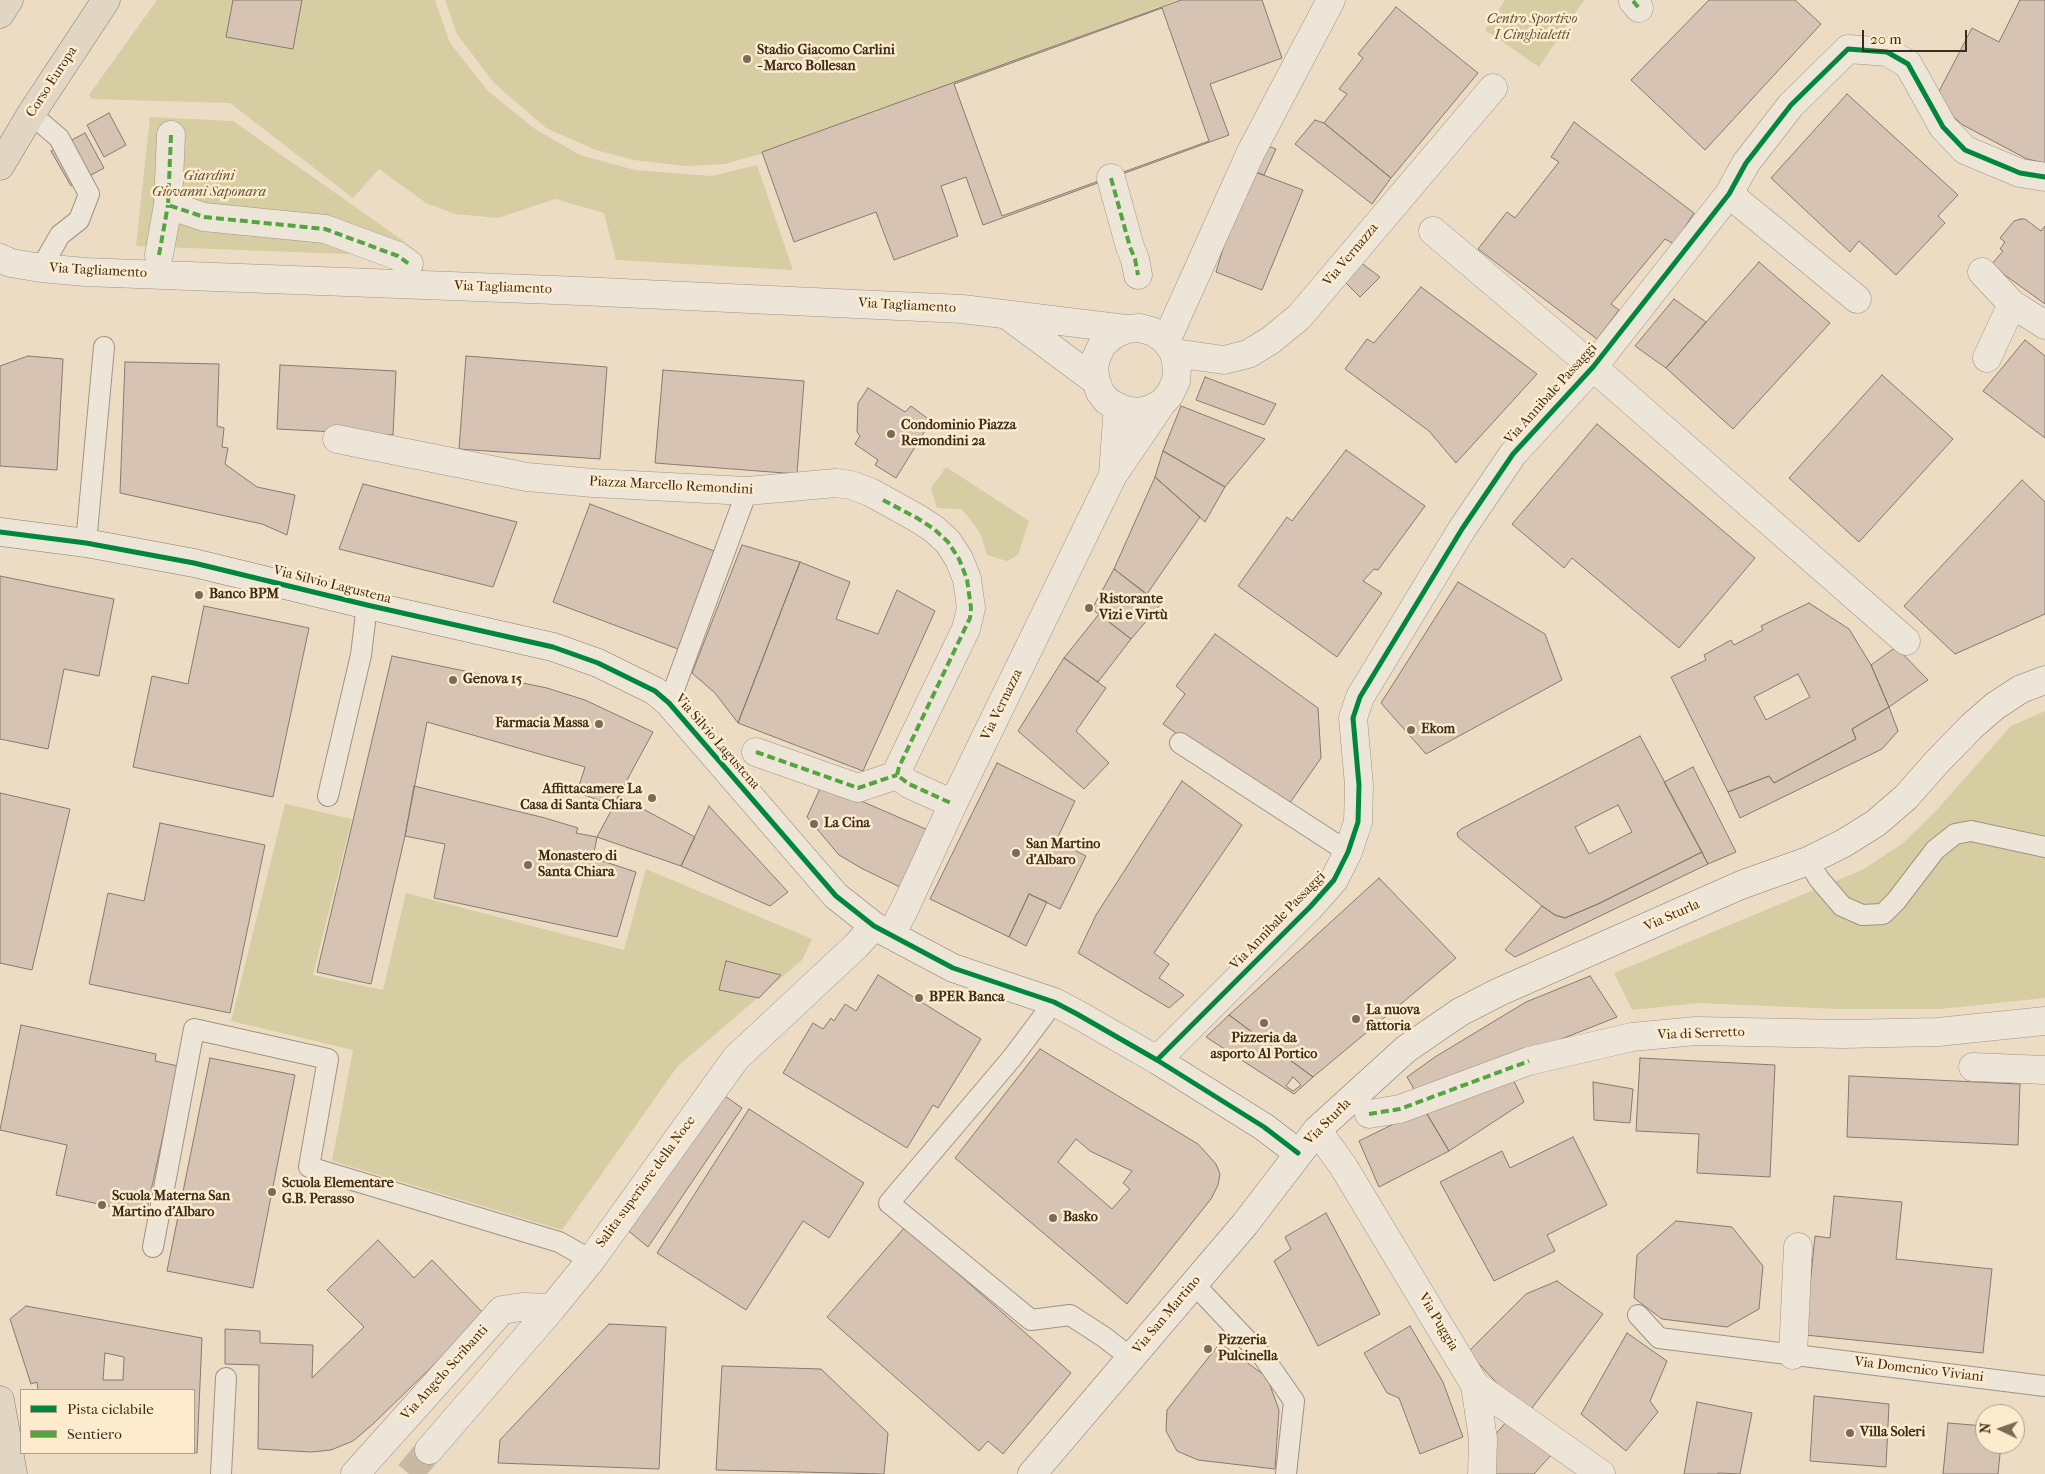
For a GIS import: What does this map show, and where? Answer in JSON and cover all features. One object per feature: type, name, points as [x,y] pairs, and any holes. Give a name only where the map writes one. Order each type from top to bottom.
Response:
[{"type":"main road","points":[[0,14],[9,0]]},
{"type":"main road","name":"Corso Europa","points":[[0,166],[31,114],[106,0]]},
{"type":"main road","points":[[0,1400],[13,1474]]},
{"type":"street","name":"Via Vernazza","points":[[1170,347],[1250,152],[1331,0]]},
{"type":"street","name":"Via Annibale Passaggi","points":[[1157,1060],[1334,880],[1348,852],[1358,822],[1359,785],[1353,718],[1360,698],[1462,529],[1513,454],[1593,367],[1729,194],[1746,164],[1791,105],[1848,49],[1887,52],[1908,64],[1943,126],[1965,150],[2020,173],[2045,177]]},
{"type":"street","name":"Via Vernazza","points":[[1170,347],[1224,360],[1248,354],[1271,340],[1299,317],[1492,88]]},
{"type":"street","points":[[159,255],[168,205],[171,135]]},
{"type":"street","points":[[1111,178],[1138,275]]},
{"type":"street","points":[[1729,194],[1857,299]]},
{"type":"street","points":[[168,205],[204,217],[325,229],[398,256],[409,264]]},
{"type":"street","name":"Via Annibale Passaggi","points":[[1432,231],[1593,367],[1906,641]]},
{"type":"street","name":"Via Tagliamento","points":[[0,258],[11,263],[41,268],[85,272],[962,309],[1126,329]]},
{"type":"street","points":[[1982,272],[2012,304],[2045,325]]},
{"type":"street","points":[[1987,358],[2012,304]]},
{"type":"street","points":[[1006,314],[1096,381]]},
{"type":"street","name":"Via Vernazza","points":[[883,930],[904,910],[953,804],[1113,475],[1170,394],[1176,381],[1177,367],[1170,347],[1154,332],[1140,328],[1126,329]]},
{"type":"street","points":[[1126,329],[1113,335],[1102,345],[1096,358],[1094,370],[1100,392],[1107,401],[1128,411],[1140,412],[1162,403]]},
{"type":"street","name":"Via Vernazza","points":[[1113,475],[1118,407]]},
{"type":"street","name":"Piazza Marcello Remondini","points":[[338,439],[527,477],[593,483],[747,491],[836,484],[852,485],[870,492],[917,518],[934,529],[948,542],[959,559],[967,579],[971,608],[966,629],[898,766],[897,775]]},
{"type":"street","name":"Via Silvio Lagustena","points":[[0,532],[86,543],[194,563],[553,647],[598,662],[654,691],[669,703],[836,896],[883,930],[953,968],[1054,1002],[1157,1060],[1264,1127],[1298,1153]]},
{"type":"street","name":"Via Sturla","points":[[1298,1153],[1317,1130],[1406,1049],[1460,1012],[1499,992],[1723,893],[1808,861],[1844,843],[1876,823],[1906,797],[1972,726],[1995,706],[2021,690],[2045,680]]},
{"type":"street","points":[[756,752],[858,788],[897,775],[909,784],[953,804]]},
{"type":"street","name":"Salita superiore della Noce","points":[[429,1450],[591,1260],[736,1058],[856,946],[883,930]]},
{"type":"street","name":"Via di Serretto","points":[[1369,1114],[1400,1110],[1529,1061],[1632,1037],[1696,1031],[1843,1034],[1938,1032],[2045,1020]]},
{"type":"street","points":[[1973,1067],[2045,1070]]},
{"type":"street","name":"Via Puggia","points":[[1317,1130],[1343,1166],[1475,1385],[1601,1474]]},
{"type":"street","name":"Via San Martino","points":[[1032,1474],[1244,1224],[1298,1153]]},
{"type":"street","points":[[1793,1355],[1798,1248]]},
{"type":"street","name":"Via Angelo Scribanti","points":[[355,1474],[502,1310],[522,1307],[552,1308]]},
{"type":"street","points":[[1475,1385],[1483,1439],[1482,1474]]},
{"type":"lane","points":[[31,114],[58,138],[90,194],[79,220],[60,235],[41,268]]},
{"type":"lane","points":[[86,543],[104,347]]},
{"type":"lane","points":[[669,703],[747,491]]},
{"type":"lane","name":"Via Silvio Lagustena","points":[[328,796],[361,655],[367,605]]},
{"type":"lane","points":[[1180,743],[1348,852]]},
{"type":"lane","points":[[1808,861],[1819,879],[1842,906],[1862,915],[1883,914],[1896,901],[1935,850],[1955,834],[1971,831],[2045,847]]},
{"type":"lane","points":[[1054,1002],[1012,1058],[888,1203],[1031,1320],[1070,1315],[1104,1337],[1131,1358]]},
{"type":"lane","points":[[153,1247],[194,1029],[328,1059],[309,1166],[558,1242],[591,1260]]},
{"type":"lane","points":[[1194,1284],[1264,1358],[1294,1401],[1286,1474]]},
{"type":"lane","name":"Via Domenico Viviani","points":[[1638,1315],[1659,1338],[2045,1386]]},
{"type":"lane","points":[[221,1474],[226,1378]]},
{"type":"lane","points":[[0,1465],[6,1474]]},
{"type":"green space","points":[[157,0],[435,0],[450,43],[488,91],[535,129],[580,155],[635,170],[712,176],[757,165],[793,270],[616,260],[604,213],[555,199],[498,218],[455,214],[426,203],[379,169],[353,198],[230,103],[92,99],[89,95]]},
{"type":"green space","name":"Stadio Giacomo Carlini - Marco Bollesan","points":[[445,0],[1177,0],[764,153],[725,164],[684,166],[634,160],[596,150],[546,128],[494,83],[457,34]]},
{"type":"green space","name":"Centro Sportivo I Cinghialetti","points":[[1505,0],[1584,0],[1539,67],[1485,30]]},
{"type":"green space","name":"Giardini Giovanni Saponara","points":[[150,117],[233,121],[405,242],[398,256],[136,246]]},
{"type":"green space","points":[[946,467],[1029,521],[1018,555],[1007,561],[987,555],[981,535],[961,509],[937,508],[931,488]]},
{"type":"green space","points":[[2045,711],[2045,998],[1940,1009],[1838,1009],[1698,1003],[1632,1010],[1614,973],[1862,870],[1903,843],[1934,813],[2011,726]]},
{"type":"green space","points":[[285,804],[352,819],[313,975],[383,990],[406,893],[624,950],[646,869],[812,939],[802,960],[677,1067],[562,1230],[332,1161],[353,1050],[231,1021]]},
{"type":"building","points":[[233,0],[302,0],[293,49],[226,37]]},
{"type":"building","points":[[1181,0],[1262,0],[1282,58],[1210,84],[1229,135],[983,225],[966,177],[941,186],[958,236],[894,260],[876,212],[794,242],[762,152]]},
{"type":"building","points":[[1709,0],[1795,0],[1821,24],[1705,150],[1631,80]]},
{"type":"building","points":[[2020,0],[2045,0],[2045,163],[2027,159],[1963,125],[1934,101],[1972,28],[1999,42]]},
{"type":"building","points":[[1396,7],[1478,73],[1391,178],[1324,123],[1347,94],[1339,89],[1363,58],[1358,54]]},
{"type":"building","points":[[1162,8],[1209,141],[1002,216],[954,84]]},
{"type":"building","points":[[1847,94],[1958,195],[1938,216],[1945,223],[1896,275],[1859,241],[1850,252],[1771,178]]},
{"type":"building","points":[[109,113],[126,145],[104,157],[87,125]]},
{"type":"building","points":[[1315,120],[1324,123],[1391,178],[1372,204],[1295,144]]},
{"type":"building","points":[[1574,122],[1694,213],[1674,244],[1665,239],[1611,304],[1619,310],[1597,339],[1478,249],[1507,212],[1515,218],[1559,162],[1551,157]]},
{"type":"building","points":[[85,133],[104,168],[71,186],[51,151]]},
{"type":"building","points":[[1260,143],[1276,149],[1264,175],[1247,169]]},
{"type":"building","points":[[1247,169],[1303,190],[1262,290],[1216,272]]},
{"type":"building","points":[[2025,219],[2041,231],[2045,226],[2045,304],[1991,265],[2003,251],[2000,249],[2005,242],[2000,238],[2014,221]]},
{"type":"building","points":[[1356,259],[1380,277],[1360,297],[1341,278]]},
{"type":"building","points":[[1759,262],[1830,323],[1733,429],[1666,368]]},
{"type":"building","points":[[1421,287],[1537,374],[1456,463],[1429,431],[1345,369],[1367,339],[1374,343]]},
{"type":"building","points":[[1674,299],[1706,322],[1666,368],[1635,346]]},
{"type":"building","points":[[2025,340],[2045,356],[2045,438],[1983,391]]},
{"type":"building","points":[[28,356],[63,359],[57,470],[0,466],[0,366]]},
{"type":"building","points":[[466,356],[607,367],[600,459],[459,449]]},
{"type":"building","points":[[125,362],[219,364],[217,426],[224,428],[222,447],[228,448],[225,464],[257,487],[295,495],[287,535],[262,524],[120,493]]},
{"type":"building","points":[[280,365],[396,371],[393,435],[277,429]]},
{"type":"building","points":[[663,370],[804,381],[797,474],[655,463]]},
{"type":"building","points":[[1882,375],[1953,439],[1859,542],[1789,478]]},
{"type":"building","points":[[1205,377],[1276,404],[1264,425],[1196,400]]},
{"type":"building","name":"Condominio Piazza Remondini 2a","points":[[868,388],[905,412],[911,406],[931,421],[896,478],[875,465],[878,460],[855,444],[860,436],[857,432],[858,403]]},
{"type":"building","points":[[1181,406],[1265,439],[1225,487],[1163,451]]},
{"type":"building","points":[[1597,424],[1755,558],[1679,648],[1572,558],[1564,568],[1512,524]]},
{"type":"building","points":[[1346,450],[1425,506],[1378,570],[1374,569],[1363,581],[1382,593],[1337,657],[1238,586],[1287,517],[1292,521]]},
{"type":"building","points":[[1163,451],[1225,487],[1205,522],[1155,477]]},
{"type":"building","points":[[1155,477],[1200,517],[1147,594],[1114,569]]},
{"type":"building","points":[[2022,480],[2045,502],[2045,614],[1955,654],[1904,606]]},
{"type":"building","points":[[363,484],[517,522],[493,587],[339,549]]},
{"type":"building","points":[[590,504],[714,551],[678,649],[553,602]]},
{"type":"building","points":[[742,545],[800,562],[738,723],[715,693],[692,673]]},
{"type":"building","points":[[800,562],[850,582],[836,619],[878,634],[897,590],[935,611],[863,771],[738,723]]},
{"type":"building","points":[[1114,569],[1160,605],[1131,639],[1092,609]]},
{"type":"building","points":[[0,576],[114,599],[99,676],[64,669],[48,749],[0,739]]},
{"type":"building","points":[[1458,582],[1545,634],[1562,680],[1426,754],[1381,703]]},
{"type":"building","points":[[1809,603],[1849,629],[1871,665],[1889,707],[1852,729],[1856,739],[1774,783],[1769,776],[1728,792],[1671,677],[1706,660],[1704,655],[1731,640],[1734,645],[1763,630],[1761,626]],"holes":[[[1798,674],[1810,697],[1766,720],[1754,697]]]},
{"type":"building","points":[[204,606],[309,628],[273,797],[133,767],[152,676],[188,684]]},
{"type":"building","points":[[1099,614],[1131,639],[1098,682],[1064,658]]},
{"type":"building","points":[[1215,634],[1318,708],[1321,758],[1285,810],[1163,724],[1185,694],[1176,686]]},
{"type":"building","points":[[1896,647],[1928,680],[1889,707],[1871,665]]},
{"type":"building","points":[[392,656],[547,688],[585,700],[653,732],[613,806],[577,792],[585,767],[427,722],[405,836],[371,984],[317,972]]},
{"type":"building","points":[[1064,658],[1106,688],[1076,731],[1109,763],[1084,789],[1018,731]]},
{"type":"building","points":[[1889,707],[1898,731],[1882,749],[1740,818],[1728,792],[1769,776],[1774,783],[1856,739],[1852,729]]},
{"type":"building","points":[[1640,736],[1702,852],[1598,904],[1565,918],[1555,915],[1542,906],[1458,837],[1457,833],[1461,829]],"holes":[[[1618,805],[1632,832],[1589,854],[1575,827]]]},
{"type":"building","name":"San Martino d'Albaro","points":[[997,763],[1075,801],[1056,841],[1086,856],[1060,909],[1029,894],[1009,937],[930,899]]},
{"type":"building","points":[[1693,767],[1736,852],[1708,864],[1664,782]]},
{"type":"building","points":[[1182,781],[1242,825],[1154,953],[1169,964],[1159,978],[1184,995],[1169,1008],[1078,953],[1096,915]]},
{"type":"building","points":[[822,784],[928,830],[900,887],[839,855],[807,817]]},
{"type":"building","name":"Monastero di Santa Chiara","points":[[414,786],[545,818],[578,828],[576,833],[597,837],[593,858],[636,872],[617,937],[434,898],[445,844],[405,836]]},
{"type":"building","points":[[0,793],[70,809],[32,970],[0,963]]},
{"type":"building","points":[[619,796],[695,837],[681,866],[597,837]]},
{"type":"building","points":[[709,806],[788,892],[770,906],[681,866]]},
{"type":"building","points":[[160,823],[265,845],[230,1013],[89,984],[108,893],[144,901]]},
{"type":"building","points":[[1702,852],[1708,864],[1515,957],[1505,950],[1542,906],[1555,915],[1565,918],[1598,904]]},
{"type":"building","points":[[1379,878],[1456,958],[1313,1077],[1229,1015]]},
{"type":"building","points":[[1029,894],[1047,902],[1026,946],[1009,937]]},
{"type":"building","points":[[726,961],[781,975],[759,998],[719,990]]},
{"type":"building","points":[[878,975],[981,1039],[938,1108],[933,1105],[907,1148],[783,1073],[813,1023],[823,1029],[831,1018],[834,1021],[845,1004],[856,1011]]},
{"type":"building","points":[[1590,976],[1617,1017],[1418,1096],[1407,1077],[1435,1057],[1526,1002]]},
{"type":"building","points":[[1229,1015],[1313,1077],[1294,1094],[1206,1037]]},
{"type":"building","points":[[21,1025],[156,1054],[155,1061],[178,1066],[146,1214],[56,1195],[67,1145],[0,1130]]},
{"type":"building","points":[[1040,1049],[1198,1144],[1216,1164],[1220,1174],[1218,1185],[1211,1199],[1127,1304],[955,1158]],"holes":[[[1076,1139],[1090,1151],[1132,1171],[1123,1183],[1130,1189],[1112,1209],[1058,1162]]]},
{"type":"building","points":[[210,1058],[295,1075],[253,1288],[167,1271]]},
{"type":"building","points":[[1640,1058],[1775,1065],[1770,1177],[1697,1173],[1699,1134],[1636,1131]]},
{"type":"building","points":[[1849,1076],[2020,1084],[2018,1145],[1847,1137]]},
{"type":"building","points":[[1293,1077],[1301,1085],[1293,1091],[1286,1086]]},
{"type":"building","points":[[1512,1077],[1524,1102],[1449,1151],[1424,1109]]},
{"type":"building","points":[[1593,1082],[1633,1089],[1630,1123],[1594,1120]]},
{"type":"building","points":[[715,1089],[742,1108],[648,1247],[620,1224]]},
{"type":"building","points":[[749,1109],[864,1183],[829,1238],[803,1221],[746,1310],[657,1253]]},
{"type":"building","points":[[1424,1109],[1449,1151],[1379,1187],[1359,1141]]},
{"type":"building","points":[[1573,1137],[1607,1205],[1547,1235],[1555,1251],[1494,1281],[1440,1182],[1502,1151],[1510,1168]]},
{"type":"building","points":[[1834,1196],[1902,1202],[1896,1259],[1992,1269],[1983,1353],[1805,1335],[1815,1236],[1830,1238]]},
{"type":"building","points":[[1326,1213],[1380,1314],[1318,1346],[1274,1261],[1291,1249],[1285,1237]]},
{"type":"building","points":[[1676,1221],[1732,1227],[1763,1266],[1759,1309],[1727,1327],[1662,1319],[1634,1298],[1637,1255]]},
{"type":"building","points":[[905,1227],[1071,1373],[1003,1454],[988,1441],[979,1451],[827,1317]]},
{"type":"building","points":[[378,1240],[414,1278],[432,1260],[485,1315],[373,1424],[353,1441],[331,1450],[311,1452],[258,1449],[259,1365],[225,1364],[225,1329],[260,1331],[260,1343],[313,1345],[312,1378],[364,1327],[327,1290]]},
{"type":"building","points":[[1557,1281],[1603,1314],[1529,1412],[1516,1404],[1468,1352],[1526,1294]]},
{"type":"building","points":[[26,1306],[202,1338],[197,1453],[195,1452],[195,1389],[38,1389],[37,1382],[31,1384],[10,1319]],"holes":[[[105,1353],[124,1357],[123,1380],[103,1380]]]},
{"type":"building","points":[[609,1324],[666,1327],[659,1469],[498,1463],[500,1440]]},
{"type":"building","points":[[1410,1326],[1443,1382],[1463,1437],[1420,1454],[1399,1398],[1387,1393],[1364,1353]]},
{"type":"building","points":[[1627,1333],[1667,1361],[1650,1401],[1658,1412],[1626,1451],[1581,1414]]},
{"type":"building","points":[[1220,1343],[1267,1377],[1279,1410],[1275,1469],[1198,1460],[1177,1451],[1166,1431],[1167,1410]]},
{"type":"building","points":[[722,1366],[821,1369],[888,1433],[884,1474],[716,1470]]},
{"type":"building","name":"Villa Soleri","points":[[1814,1396],[1889,1404],[1886,1467],[1810,1461]]},
{"type":"building","points":[[1697,1402],[1752,1413],[1740,1474],[1684,1474]]},
{"type":"building","points":[[1508,1420],[1552,1454],[1534,1474],[1492,1474],[1486,1445]]},
{"type":"building","points":[[1948,1423],[1975,1425],[1975,1454],[2000,1454],[1998,1474],[1943,1474]]},
{"type":"tunnel","points":[[409,1474],[429,1450]]},
{"type":"marked path","points":[[1633,1],[1639,8]]},
{"type":"marked path","points":[[171,135],[168,205],[204,217],[325,229],[398,256],[409,264]]},
{"type":"marked path","points":[[1111,178],[1138,275]]},
{"type":"marked path","points":[[159,255],[168,205]]},
{"type":"marked path","points":[[883,500],[917,518],[934,529],[948,542],[959,559],[967,579],[971,608],[970,618],[899,767],[897,775],[909,784],[953,804]]},
{"type":"marked path","points":[[756,752],[858,788],[897,775]]},
{"type":"marked path","points":[[1369,1114],[1400,1109],[1529,1061]]},
{"type":"cycle path","points":[[1157,1060],[1310,907],[1334,880],[1348,852],[1358,822],[1359,785],[1353,718],[1360,697],[1462,529],[1513,454],[1593,367],[1729,194],[1746,163],[1791,105],[1848,49],[1887,52],[1908,64],[1943,127],[1965,150],[2020,173],[2045,177]]},
{"type":"cycle path","points":[[0,532],[86,543],[194,563],[553,647],[598,663],[655,691],[669,703],[836,896],[874,926],[953,968],[1054,1002],[1077,1014],[1157,1060],[1264,1127],[1298,1153]]},
{"type":"place","name":"Stadio Giacomo Carlini - Marco Bollesan","points":[[747,59]]},
{"type":"place","name":"Condominio Piazza Remondini 2a","points":[[891,434]]},
{"type":"place","name":"Banco BPM","points":[[199,595]]},
{"type":"place","name":"Ristorante Vizi e Virtù","points":[[1089,608]]},
{"type":"place","name":"Genova 15","points":[[453,680]]},
{"type":"place","name":"Farmacia Massa","points":[[599,724]]},
{"type":"place","name":"Ekom","points":[[1411,730]]},
{"type":"place","name":"Affittacamere La Casa di Santa Chiara","points":[[652,798]]},
{"type":"place","name":"La Cina","points":[[814,824]]},
{"type":"place","name":"San Martino d'Albaro","points":[[1016,853]]},
{"type":"place","name":"Monastero di Santa Chiara","points":[[528,865]]},
{"type":"place","name":"BPER Banca","points":[[919,998]]},
{"type":"place","name":"La nuova fattoria","points":[[1356,1019]]},
{"type":"place","name":"Pizzeria da asporto Al Portico","points":[[1264,1023]]},
{"type":"place","name":"Scuola Elementare G.B. Perasso","points":[[272,1192]]},
{"type":"place","name":"Scuola Materna San Martino d'Albaro","points":[[102,1205]]},
{"type":"place","name":"Basko","points":[[1053,1218]]},
{"type":"place","name":"Pizzeria Pulcinella","points":[[1208,1349]]},
{"type":"place","name":"Villa Soleri","points":[[1850,1433]]}]
